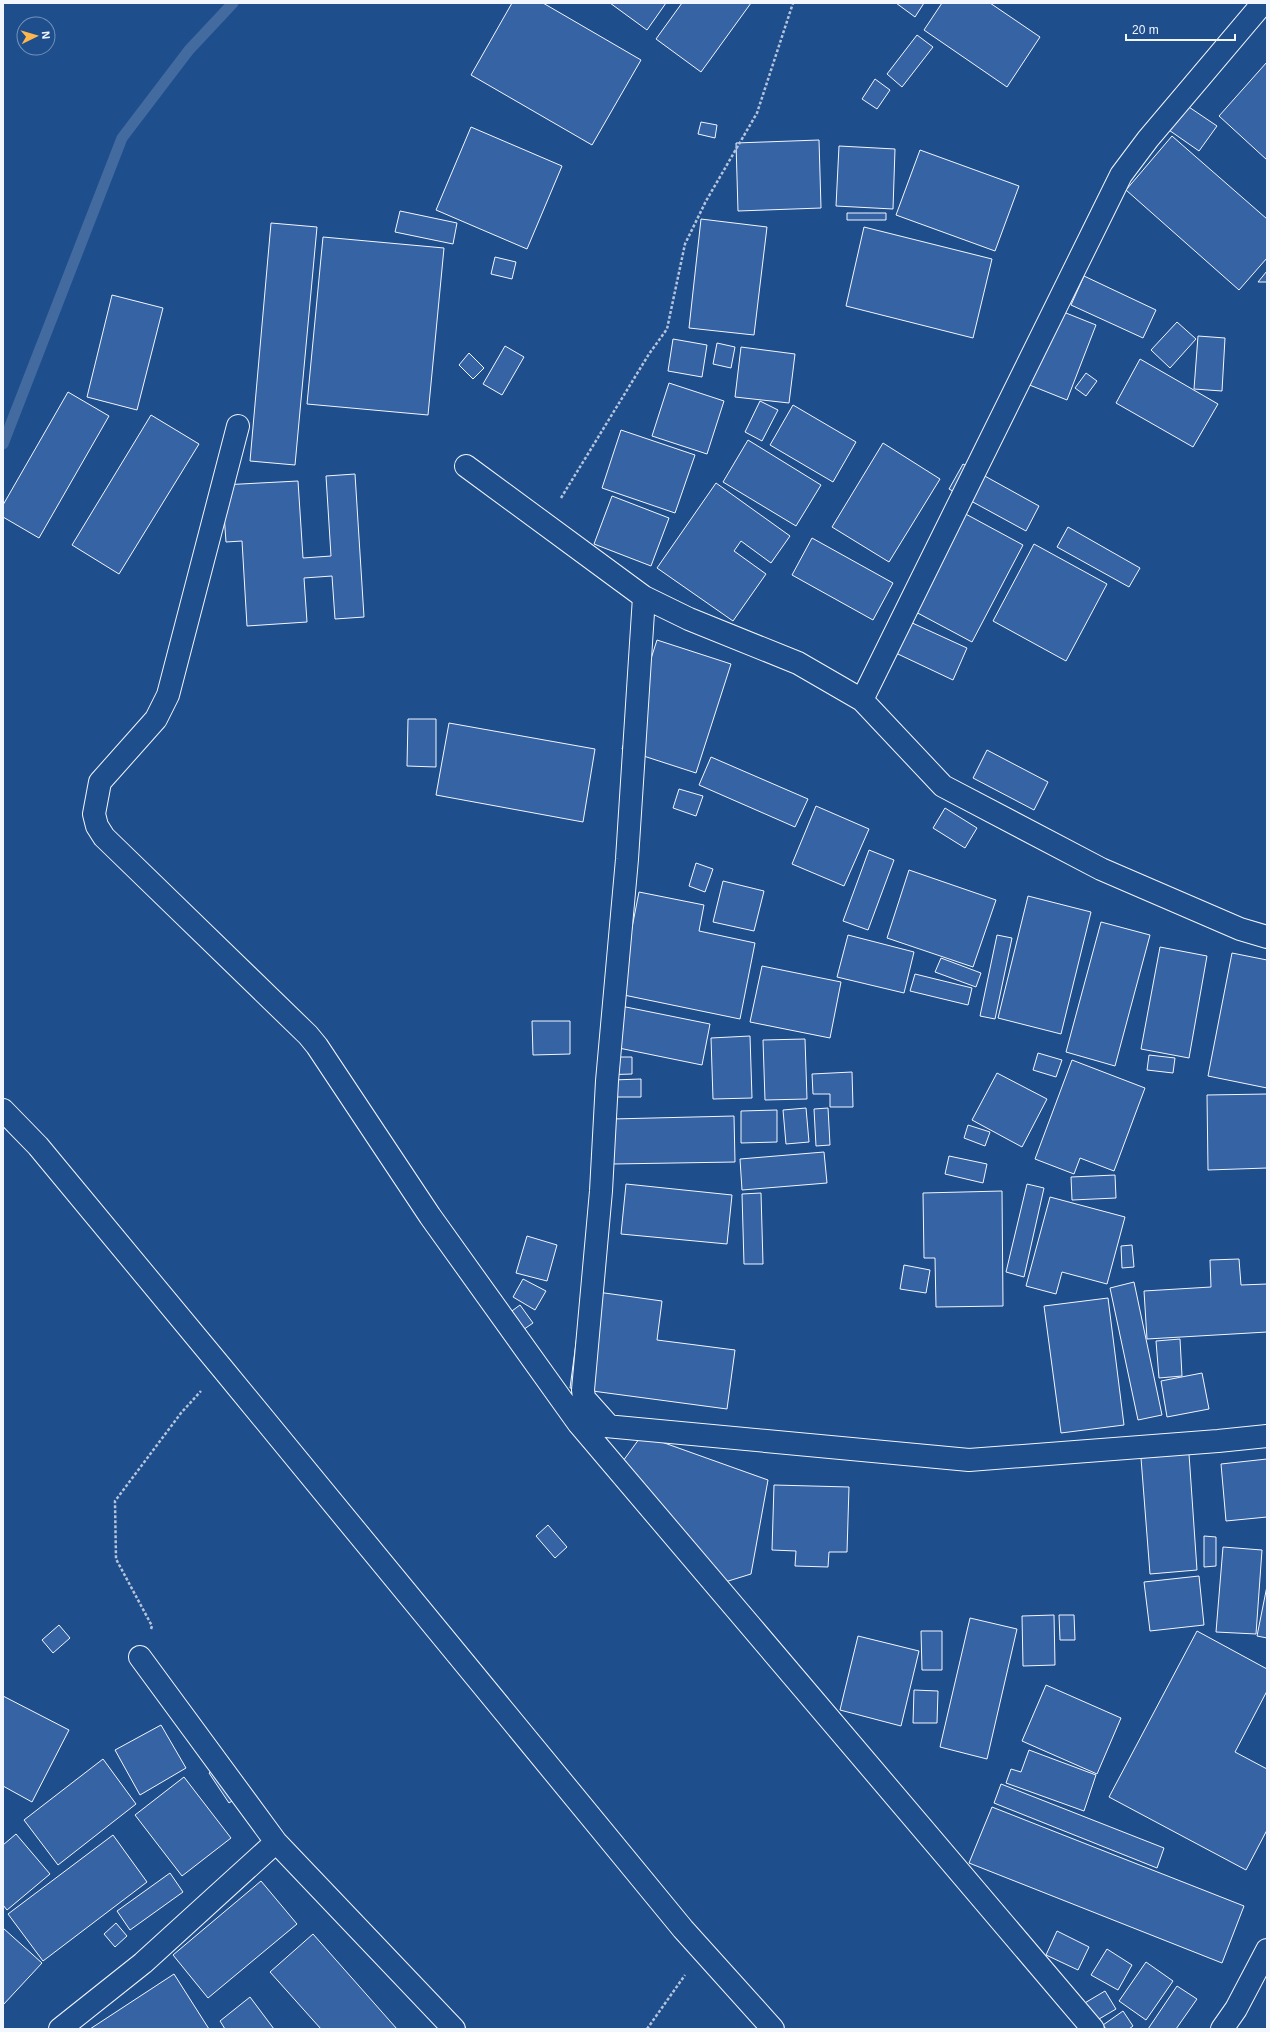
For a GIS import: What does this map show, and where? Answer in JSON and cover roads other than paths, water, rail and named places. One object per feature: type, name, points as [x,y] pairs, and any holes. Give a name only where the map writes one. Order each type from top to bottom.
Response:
[{"type":"street","points":[[862,700],[1121,175],[1153,133],[1263,3]]},
{"type":"street","points":[[238,426],[168,695],[156,719],[100,782],[94,814],[97,826],[104,837],[308,1035],[317,1046],[430,1216],[579,1424],[1093,2029]]},
{"type":"street","points":[[466,466],[644,597],[690,619],[798,663],[862,700],[943,786],[1101,869],[1240,928],[1267,937]]},
{"type":"street","points":[[609,1426],[584,1398],[583,1390],[601,1191],[607,1081],[627,859],[644,597]]},
{"type":"street","points":[[3,1110],[38,1146],[678,1923],[773,2029]]},
{"type":"street","points":[[579,1424],[969,1460],[1267,1436]]},
{"type":"street","points":[[140,1657],[276,1842],[454,2029]]},
{"type":"street","points":[[60,2029],[144,1963],[276,1842]]},
{"type":"street","points":[[1222,2029],[1236,2009],[1267,1950]]},
{"type":"waterway","points":[[3,444],[122,138],[189,50],[233,3]]}]
